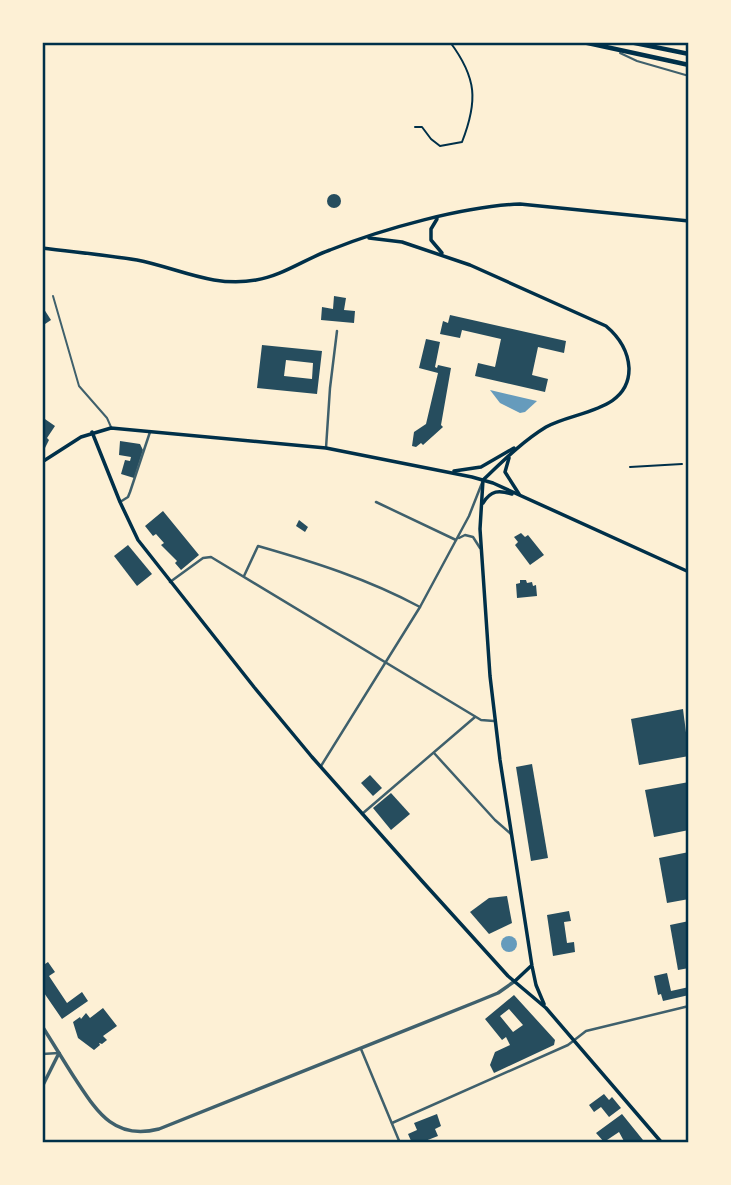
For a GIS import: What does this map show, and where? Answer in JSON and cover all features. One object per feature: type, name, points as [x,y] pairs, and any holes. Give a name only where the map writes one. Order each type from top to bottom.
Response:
[{"type":"main road","points":[[583,42],[689,65]]},
{"type":"main road","points":[[630,42],[689,54]]},
{"type":"main road","points":[[42,248],[137,260],[197,278],[237,283],[271,276],[366,237],[493,206],[520,204],[689,221]]},
{"type":"main road","points":[[437,218],[431,229],[430,240],[447,257]]},
{"type":"main road","points":[[366,237],[402,242],[510,281],[594,320],[614,333],[624,349],[629,373],[619,394],[598,409],[552,424],[481,467],[449,471]]},
{"type":"main road","points":[[42,462],[81,437],[111,428],[326,448],[484,480],[689,572]]},
{"type":"main road","points":[[92,432],[138,540],[170,582],[362,814],[514,981],[545,1008],[575,1040],[663,1143]]},
{"type":"main road","points":[[522,444],[484,480],[481,511],[482,551],[495,721],[532,966],[545,1008]]},
{"type":"main road","points":[[512,453],[505,472],[521,496]]},
{"type":"main road","points":[[481,511],[489,495],[498,491],[521,496]]},
{"type":"main road","points":[[514,981],[532,966]]},
{"type":"street","points":[[326,448],[337,331]]},
{"type":"street","points":[[120,502],[131,492],[150,432]]},
{"type":"street","points":[[320,766],[420,607],[469,516],[475,496],[484,480]]},
{"type":"street","points":[[376,502],[456,540],[469,535],[475,539],[482,551]]},
{"type":"street","points":[[243,577],[258,546],[348,573],[420,607]]},
{"type":"street","points":[[170,582],[203,558],[211,557],[475,716],[488,722],[495,721]]},
{"type":"street","points":[[362,814],[475,716]]},
{"type":"street","points":[[433,752],[511,834]]},
{"type":"street","points":[[42,1026],[99,1113],[118,1127],[134,1132],[150,1132],[498,993],[514,981]]},
{"type":"street","points":[[392,1123],[575,1040],[586,1031],[689,1006]]},
{"type":"street","points":[[361,1049],[400,1143]]},
{"type":"street","points":[[42,1054],[59,1054]]},
{"type":"street","points":[[42,1087],[59,1054]]},
{"type":"street","points":[[94,1117],[99,1113]]},
{"type":"lane","points":[[610,47],[637,61],[689,76]]},
{"type":"lane","points":[[53,296],[79,386],[107,418],[111,428]]},
{"type":"path","points":[[415,127],[422,127],[440,146],[462,142],[472,112],[474,88],[468,71],[450,43]]},
{"type":"path","points":[[630,467],[682,464]]},
{"type":"water","points":[[490,390],[537,401],[520,413],[500,403]]},
{"type":"water","points":[[509,936],[517,944],[509,952],[501,944]]},
{"type":"building","points":[[334,194],[339,196],[339,206],[334,208],[329,206],[327,201],[329,196]]},
{"type":"building","points":[[334,296],[346,298],[344,310],[355,311],[354,323],[321,320],[322,307],[333,309]]},
{"type":"building","points":[[42,306],[51,320],[42,326]]},
{"type":"building","points":[[450,315],[566,341],[564,353],[538,347],[532,375],[548,379],[545,392],[475,376],[478,363],[495,367],[501,339],[462,330],[460,338],[440,334],[443,321],[448,323]]},
{"type":"building","points":[[426,339],[440,342],[435,367],[438,365],[451,368],[441,425],[443,427],[423,445],[421,443],[416,447],[412,446],[414,432],[426,424],[438,373],[419,368]]},
{"type":"building","points":[[262,345],[322,351],[317,394],[257,388]],"holes":[[[286,360],[313,363],[312,379],[284,376]]]},
{"type":"building","points":[[42,417],[55,426],[47,438],[49,440],[45,448],[42,446]]},
{"type":"building","points":[[120,441],[140,444],[143,450],[134,478],[121,474],[125,460],[130,461],[131,457],[119,455]]},
{"type":"building","points":[[163,511],[199,555],[181,570],[175,563],[177,561],[161,545],[164,543],[156,534],[153,536],[145,526]]},
{"type":"building","points":[[299,520],[308,527],[305,532],[296,526]]},
{"type":"building","points":[[521,533],[525,537],[528,535],[544,555],[530,565],[515,545],[518,542],[514,537]]},
{"type":"building","points":[[128,545],[152,574],[137,586],[114,556]]},
{"type":"building","points":[[520,580],[536,585],[537,596],[517,598],[516,584],[520,583]]},
{"type":"building","points":[[683,709],[689,756],[639,765],[631,719]]},
{"type":"building","points":[[532,764],[548,858],[531,861],[516,767]]},
{"type":"building","points":[[370,775],[382,788],[373,796],[361,783]]},
{"type":"building","points":[[689,782],[689,830],[654,837],[645,790]]},
{"type":"building","points":[[391,793],[410,814],[391,830],[373,808]]},
{"type":"building","points":[[689,852],[689,899],[667,903],[659,858]]},
{"type":"building","points":[[507,896],[512,923],[489,934],[470,912],[489,898]]},
{"type":"building","points":[[569,911],[571,921],[564,922],[567,943],[574,942],[575,952],[553,956],[547,915]]},
{"type":"building","points":[[689,921],[689,968],[678,970],[670,925]]},
{"type":"building","points":[[48,962],[55,972],[49,976],[67,1003],[82,992],[88,1001],[62,1019],[42,990],[42,966]]},
{"type":"building","points":[[667,973],[671,991],[689,987],[689,995],[663,1001],[661,994],[658,995],[654,976]]},
{"type":"building","points":[[514,995],[555,1040],[554,1045],[494,1073],[490,1065],[495,1052],[510,1045],[506,1037],[502,1040],[485,1019]],"holes":[[[509,1009],[523,1025],[513,1032],[500,1016]]]},
{"type":"building","points":[[103,1008],[117,1026],[103,1036],[107,1040],[99,1043],[94,1050],[78,1038],[73,1022],[86,1013],[90,1018]]},
{"type":"building","points":[[604,1094],[609,1100],[612,1097],[621,1108],[609,1117],[601,1107],[594,1112],[589,1105]]},
{"type":"building","points":[[437,1114],[441,1126],[435,1129],[438,1136],[412,1143],[408,1134],[417,1130],[414,1123]]},
{"type":"building","points":[[622,1114],[644,1143],[625,1143],[619,1132],[604,1142],[596,1133]]}]
